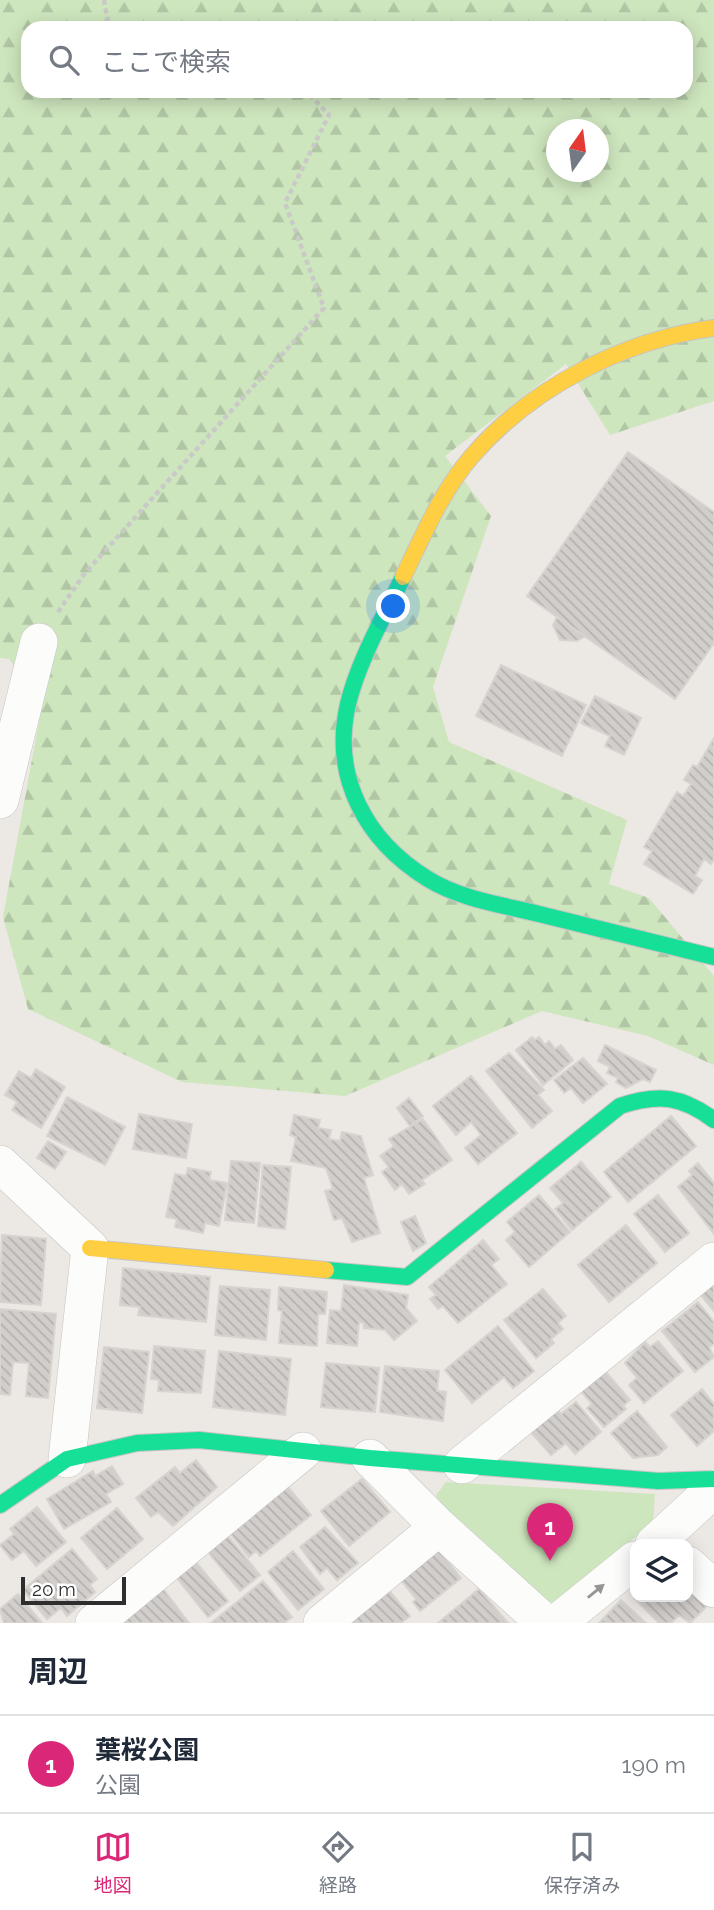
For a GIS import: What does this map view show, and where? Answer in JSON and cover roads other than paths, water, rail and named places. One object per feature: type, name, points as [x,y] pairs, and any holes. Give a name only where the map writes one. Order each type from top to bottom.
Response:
[{"type":"street","points":[[714,328],[683,332],[606,357],[527,405],[472,456],[439,502],[376,632],[348,704],[344,757],[357,807],[385,846],[429,880],[477,899],[714,957]]},
{"type":"street","points":[[0,800],[39,642]]},
{"type":"street","points":[[0,1164],[90,1248],[407,1277],[620,1106],[644,1097],[671,1096],[694,1104],[714,1121]]},
{"type":"street","points":[[67,1459],[90,1248]]},
{"type":"street","points":[[462,1465],[714,1261]]},
{"type":"street","points":[[0,1504],[67,1459],[137,1443],[199,1440],[370,1458],[658,1481],[714,1479]]},
{"type":"street","points":[[94,1623],[303,1451]]},
{"type":"street","points":[[370,1458],[439,1527],[545,1623]]},
{"type":"street","points":[[662,1539],[714,1489]]},
{"type":"street","points":[[322,1623],[439,1527]]},
{"type":"street","points":[[557,1623],[630,1566]]},
{"type":"street","points":[[693,1569],[714,1589]]},
{"type":"place","name":"葉桜公園","points":[[550,1561]]}]
